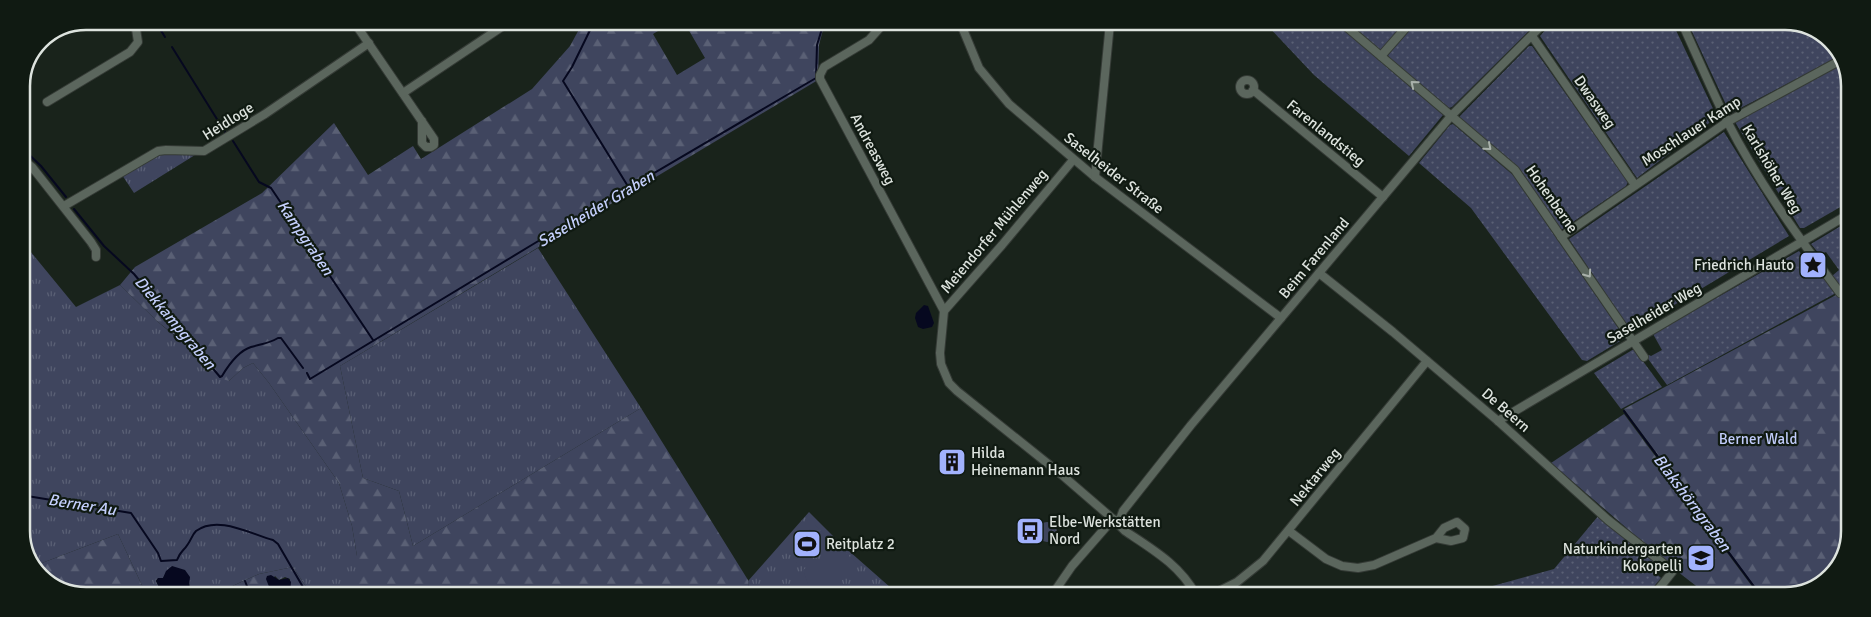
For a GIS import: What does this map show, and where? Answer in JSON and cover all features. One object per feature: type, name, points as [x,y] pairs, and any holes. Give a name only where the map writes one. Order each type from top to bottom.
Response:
[{"type":"street","points":[[47,102],[130,52],[138,42],[136,30]]},
{"type":"street","points":[[360,30],[422,121]]},
{"type":"street","points":[[403,93],[497,30]]},
{"type":"street","name":"Andreasweg","points":[[878,30],[869,40],[824,67],[820,79],[944,310]]},
{"type":"street","name":"Saselheider Straße","points":[[963,30],[980,68],[1001,96],[1073,160],[1281,318]]},
{"type":"street","points":[[1095,177],[1109,30]]},
{"type":"street","name":"Hohenberne","points":[[1350,30],[1515,170],[1644,357]]},
{"type":"street","points":[[1381,56],[1404,30]]},
{"type":"street","name":"Beim Farenland","points":[[1058,587],[1072,566],[1116,520],[1186,432],[1451,116],[1538,30]]},
{"type":"street","name":"Karlshöher Weg","points":[[1685,30],[1727,122],[1763,184],[1840,294]]},
{"type":"street","name":"Dwasweg","points":[[1532,36],[1635,185]]},
{"type":"street","name":"Heidloge","points":[[64,206],[158,151],[204,151],[265,114],[369,43]]},
{"type":"street","name":"Moschlauer Kamp","points":[[1562,237],[1727,122],[1836,63]]},
{"type":"street","name":"Farenlandstieg","points":[[1253,90],[1382,197]]},
{"type":"street","name":"Meiendorfer Mühlenweg","points":[[1073,160],[1002,245],[944,310],[940,353],[941,364],[949,383],[957,391],[1116,520],[1125,531],[1149,546],[1170,563],[1182,574],[1191,587]]},
{"type":"street","points":[[30,165],[92,242],[96,250],[96,257]]},
{"type":"street","name":"Saselheider Weg","points":[[1498,421],[1841,219]]},
{"type":"street","name":"De Beern","points":[[1319,272],[1498,421],[1608,520],[1673,571],[1660,587]]},
{"type":"street","name":"Nektarweg","points":[[1227,587],[1237,582],[1264,561],[1427,361]]},
{"type":"street","points":[[1289,531],[1326,559],[1342,566],[1358,568],[1374,565],[1436,538]]},
{"type":"green space","points":[[579,30],[660,30],[653,34],[677,75],[705,58],[689,30],[823,30],[819,45],[818,80],[340,366],[363,478],[399,491],[413,546],[641,408],[748,580],[748,587],[357,587],[357,556],[352,526],[339,483],[269,383],[253,363],[243,368],[229,381],[217,377],[182,341],[158,322],[120,285],[135,267],[262,193],[334,123],[368,175],[413,146],[421,159],[532,89],[570,46]]},
{"type":"green space","points":[[1272,30],[1344,30],[1443,115],[1409,156],[1314,75]]},
{"type":"green space","points":[[1356,30],[1401,30],[1383,50],[1379,50]]},
{"type":"green space","points":[[1410,30],[1530,30],[1449,108],[1389,58],[1388,55]]},
{"type":"green space","points":[[1546,30],[1676,30],[1717,117],[1637,178],[1540,36]]},
{"type":"green space","points":[[1691,30],[1793,30],[1816,39],[1825,46],[1834,58],[1731,113]]},
{"type":"green space","points":[[1529,46],[1532,46],[1628,182],[1626,186],[1561,230],[1518,168],[1460,119],[1460,116]]},
{"type":"green space","points":[[1838,67],[1841,82],[1841,207],[1804,228],[1800,228],[1735,122]]},
{"type":"green space","points":[[1453,124],[1513,175],[1625,338],[1587,361],[1582,360],[1471,208],[1419,163],[1450,125]]},
{"type":"green space","points":[[1724,132],[1789,236],[1631,331],[1569,239]]},
{"type":"green space","points":[[157,154],[195,155],[134,193],[122,175]]},
{"type":"green space","points":[[1841,226],[1841,290],[1832,276],[1839,270],[1826,252],[1820,255],[1811,244]]},
{"type":"green space","points":[[538,248],[641,408],[413,546],[399,491],[363,478],[340,366]]},
{"type":"green space","points":[[30,251],[76,307],[120,285],[158,322],[229,381],[243,368],[253,363],[339,483],[352,526],[357,556],[357,587],[306,587],[293,567],[259,574],[230,587],[188,587],[190,585],[167,571],[163,578],[156,581],[159,587],[143,587],[118,534],[40,564],[34,553],[30,535]]},
{"type":"green space","points":[[1799,251],[1805,259],[1810,260],[1836,293],[1667,385],[1646,356],[1651,356],[1662,350],[1653,334]]},
{"type":"green space","name":"Berner Wald","points":[[1841,292],[1841,539],[1832,562],[1825,571],[1803,584],[1793,587],[1755,587],[1624,409]]},
{"type":"green space","points":[[1634,349],[1662,387],[1621,409],[1594,373]]},
{"type":"green space","points":[[1624,414],[1753,587],[1697,587],[1551,463]]},
{"type":"green space","points":[[809,512],[841,544],[890,587],[748,587],[748,581]]},
{"type":"green space","points":[[1599,515],[1654,561],[1649,567],[1661,578],[1654,587],[1489,587],[1554,569]]},
{"type":"green space","points":[[1047,522],[1054,525],[1057,532],[1054,539],[1047,542],[1040,539],[1037,532],[1040,525]]},
{"type":"green space","name":"Reitplatz 2","points":[[815,525],[828,538],[797,563],[786,549]]},
{"type":"green space","points":[[118,534],[143,587],[78,587],[55,578],[40,564]]},
{"type":"green space","points":[[839,546],[859,566],[833,587],[809,587],[803,570]]},
{"type":"green space","points":[[293,567],[306,587],[290,587],[290,579],[285,577],[279,580],[275,576],[269,584],[270,587],[230,587],[259,574]]},
{"type":"shaded area","points":[[924,305],[928,306],[934,323],[932,327],[923,329],[918,327],[915,318],[916,313]]},
{"type":"shaded area","points":[[172,566],[185,570],[190,577],[189,587],[159,587],[156,581],[158,578],[163,578],[166,571]]},
{"type":"shaded area","points":[[271,575],[279,580],[288,578],[291,582],[291,587],[269,587],[266,579],[267,576]]},
{"type":"waterway","name":"Kampgraben","points":[[161,30],[165,37]]},
{"type":"waterway","points":[[590,30],[563,81],[629,188]]},
{"type":"waterway","name":"Saselheider Graben","points":[[307,373],[310,379],[535,243],[816,78],[817,45],[822,30]]},
{"type":"waterway","name":"Kampgraben","points":[[172,47],[225,132]]},
{"type":"waterway","name":"Kampgraben","points":[[233,141],[259,182],[271,188],[373,340]]},
{"type":"waterway","name":"Diekkampgraben","points":[[30,156],[66,197]]},
{"type":"waterway","name":"Diekkampgraben","points":[[74,209],[104,246],[134,274],[220,377],[234,359],[246,349],[278,338],[281,338],[303,368]]},
{"type":"waterway","name":"Blakshörngraben","points":[[1624,411],[1754,587]]},
{"type":"waterway","name":"Berner Au","points":[[30,496],[131,513],[158,553],[161,561],[177,560],[196,531],[205,527],[224,525],[244,530],[273,540],[278,544],[303,587]]},
{"type":"waterway","points":[[245,581],[247,587]]},
{"type":"place","name":"Friedrich Hauto","points":[[1813,265]]},
{"type":"place","name":"Hilda Heinemann Haus","points":[[952,462]]},
{"type":"place","name":"Elbe-Werkstätten Nord","points":[[1030,531]]},
{"type":"place","name":"Reitplatz 2","points":[[807,544]]},
{"type":"place","name":"Naturkindergarten Kokopelli","points":[[1701,558]]}]
